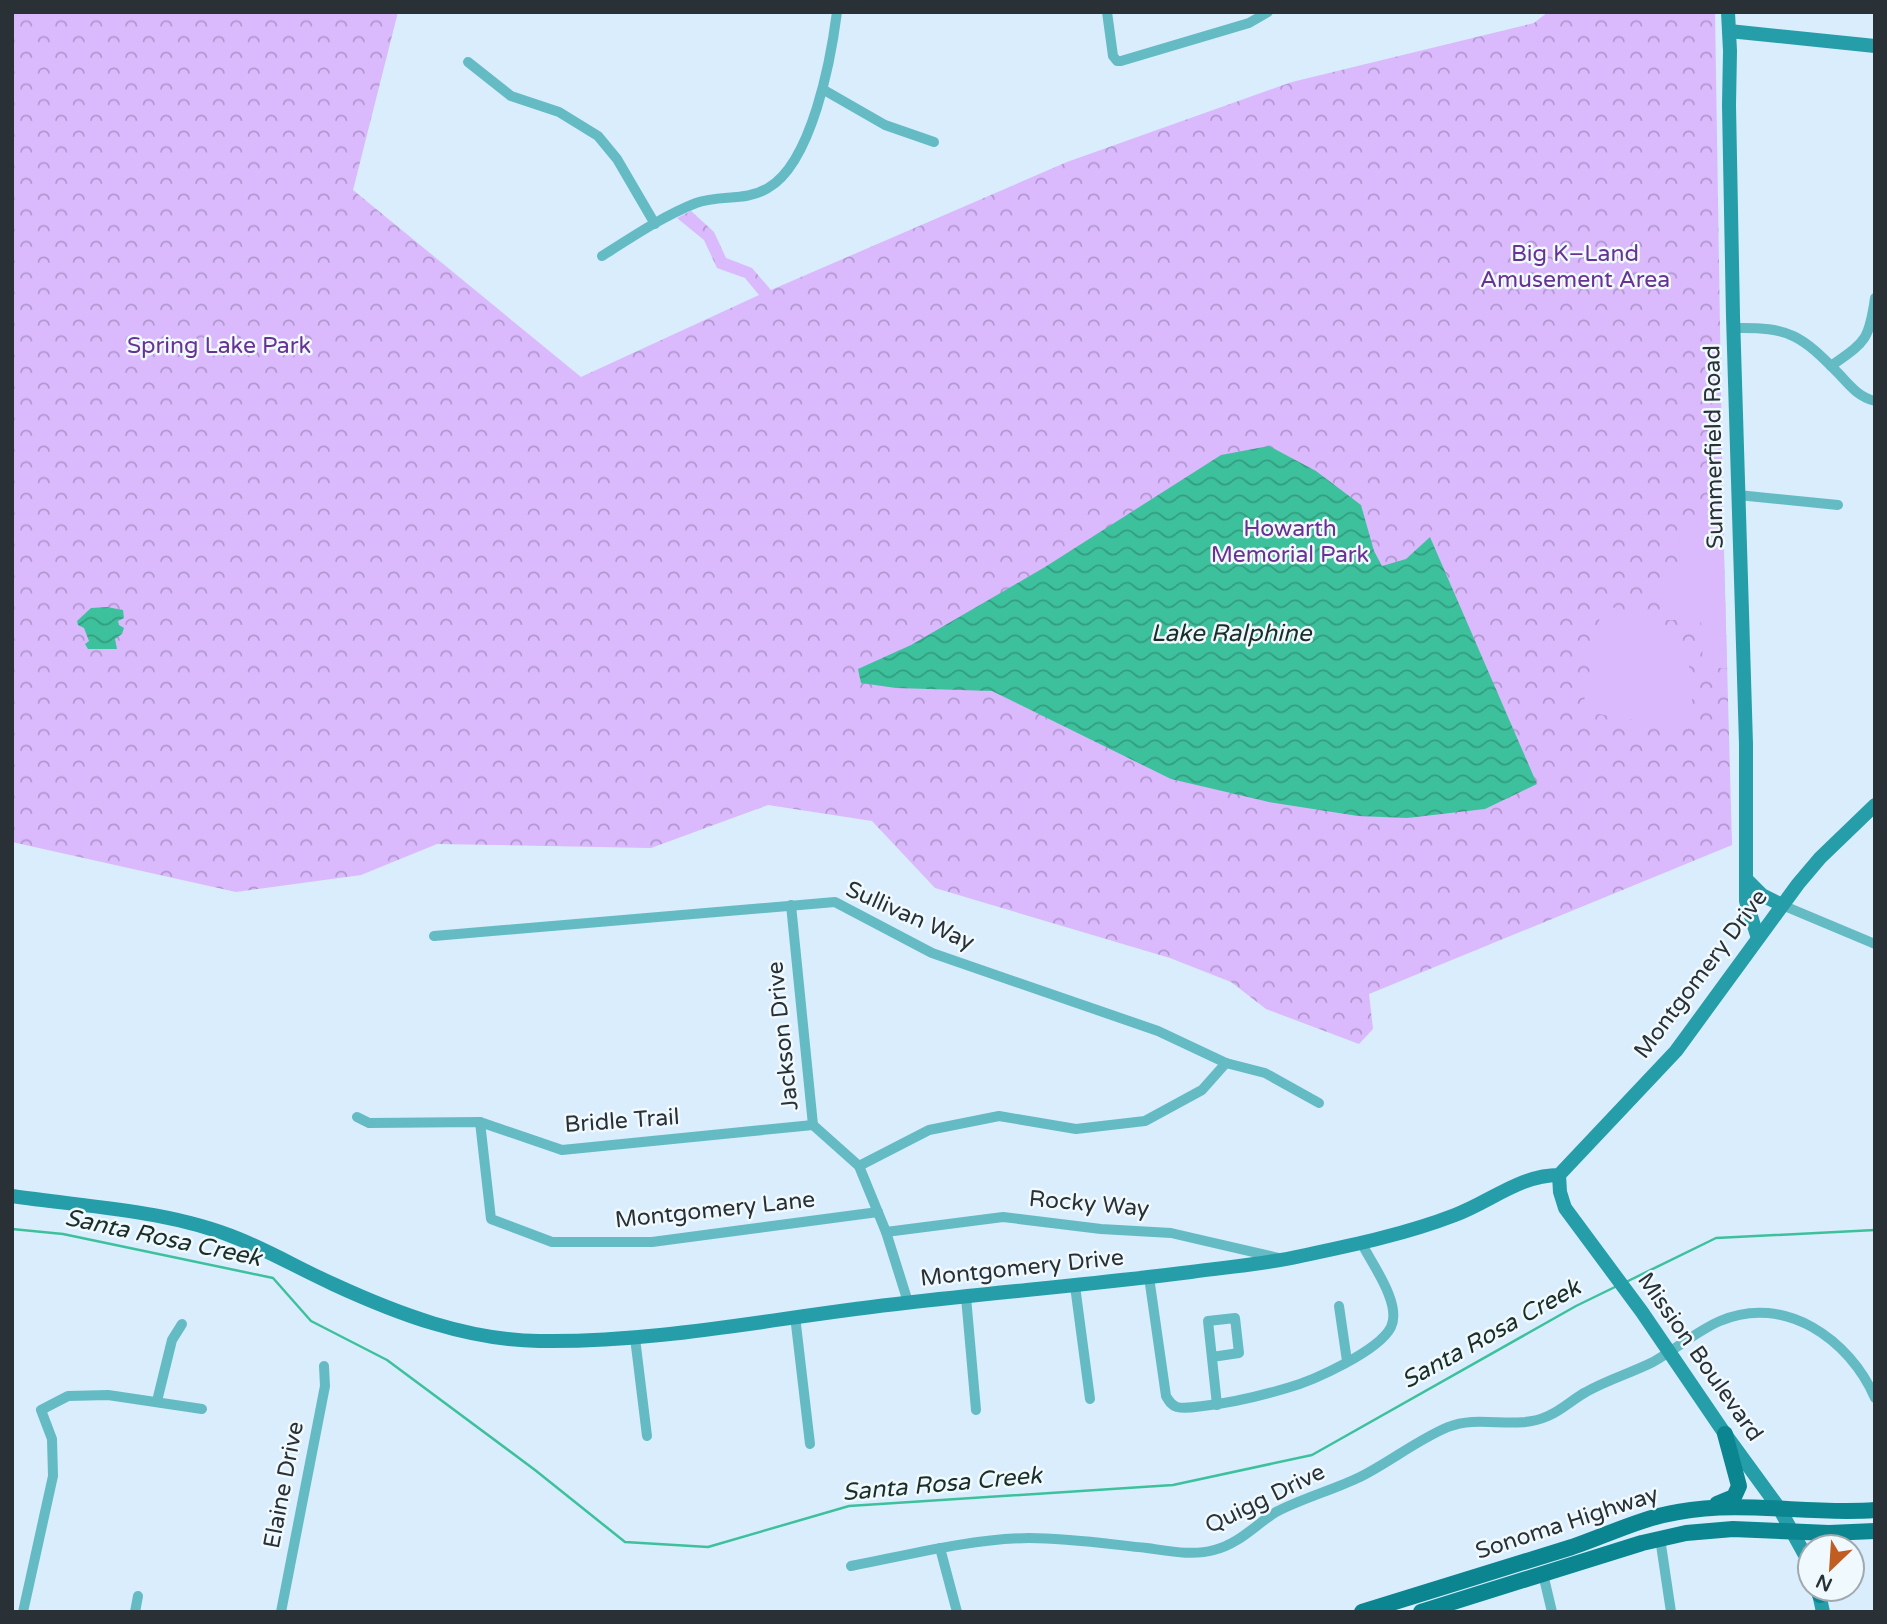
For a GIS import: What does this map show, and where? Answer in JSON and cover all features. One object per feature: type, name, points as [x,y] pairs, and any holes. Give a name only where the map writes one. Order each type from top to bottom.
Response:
[{"type":"main road","points":[[1706,1508],[1732,1499],[1739,1489],[1738,1476],[1725,1434]]},
{"type":"main road","name":"Sonoma Highway","points":[[1363,1612],[1573,1546],[1649,1518],[1706,1508],[1875,1510]]},
{"type":"main road","name":"Sonoma Highway","points":[[1420,1612],[1660,1538],[1719,1530],[1849,1533],[1875,1531]]},
{"type":"street","points":[[602,256],[696,203],[714,198],[731,199],[756,194],[780,180],[800,148],[824,90],[837,12]]},
{"type":"street","points":[[1107,12],[1113,56],[1117,61],[1121,61],[1250,23],[1268,12]]},
{"type":"street","name":"Summerfield Road","points":[[1728,12],[1748,881],[1746,901],[1758,938]]},
{"type":"street","points":[[1729,31],[1875,46]]},
{"type":"street","points":[[468,62],[511,96],[559,112],[598,136],[617,159],[655,224]]},
{"type":"street","points":[[824,90],[885,125],[934,142]]},
{"type":"street","points":[[1831,366],[1863,344],[1871,327],[1875,298]]},
{"type":"street","points":[[1734,328],[1762,327],[1790,333],[1813,348],[1859,395],[1875,401]]},
{"type":"street","points":[[1738,495],[1838,505]]},
{"type":"street","name":"Montgomery Drive","points":[[12,1196],[155,1216],[198,1225],[239,1239],[390,1309],[463,1332],[513,1340],[635,1338],[908,1302],[1076,1286],[1285,1260],[1362,1244],[1457,1214],[1538,1177],[1559,1175],[1676,1051],[1818,860],[1875,805]]},
{"type":"street","points":[[1748,881],[1762,895],[1782,905],[1875,944]]},
{"type":"street","name":"Sullivan Way","points":[[434,936],[835,902],[932,953],[1158,1031],[1226,1063],[1265,1073],[1319,1103]]},
{"type":"street","name":"Jackson Drive","points":[[791,905],[813,1125],[859,1166],[886,1232],[908,1302]]},
{"type":"street","points":[[859,1166],[929,1130],[999,1116],[1076,1129],[1145,1121],[1202,1090],[1226,1063]]},
{"type":"street","name":"Bridle Trail","points":[[356,1117],[369,1123],[480,1122],[562,1150],[813,1125]]},
{"type":"street","name":"Montgomery Lane","points":[[480,1122],[491,1219],[552,1242],[652,1241],[878,1212]]},
{"type":"street","name":"Mission Boulevard","points":[[1559,1175],[1565,1208],[1638,1307],[1779,1508],[1796,1537]]},
{"type":"street","name":"Rocky Way","points":[[886,1232],[1003,1217],[1101,1229],[1171,1233],[1285,1260]]},
{"type":"street","points":[[1149,1277],[1166,1396],[1170,1403],[1177,1407],[1217,1405],[1290,1388],[1347,1361],[1384,1336],[1392,1326],[1394,1316],[1390,1296],[1362,1244]]},
{"type":"street","points":[[1076,1286],[1090,1399]]},
{"type":"street","points":[[966,1297],[976,1410]]},
{"type":"street","points":[[1339,1306],[1347,1361]]},
{"type":"street","name":"Quigg Drive","points":[[851,1566],[940,1548],[1030,1538],[1088,1541],[1188,1553],[1212,1551],[1234,1543],[1274,1514],[1358,1478],[1448,1427],[1472,1421],[1521,1423],[1542,1419],[1589,1391],[1669,1353],[1719,1321],[1752,1313],[1782,1315],[1828,1336],[1847,1352],[1865,1376],[1875,1398]]},
{"type":"street","points":[[795,1316],[810,1444]]},
{"type":"street","points":[[157,1401],[172,1340],[182,1324]]},
{"type":"street","points":[[635,1338],[647,1436]]},
{"type":"street","points":[[1212,1357],[1217,1405]]},
{"type":"street","name":"Elaine Drive","points":[[281,1612],[325,1386],[324,1366]]},
{"type":"street","points":[[23,1612],[53,1476],[52,1439],[41,1410],[68,1396],[108,1395],[202,1409]]},
{"type":"street","points":[[1660,1538],[1671,1612]]},
{"type":"street","points":[[940,1548],[957,1612]]},
{"type":"street","points":[[1543,1574],[1552,1612]]},
{"type":"street","points":[[135,1612],[138,1596]]},
{"type":"green space","name":"Howarth Memorial Park","points":[[12,12],[398,12],[353,190],[581,377],[759,295],[745,278],[717,268],[704,240],[677,218],[691,211],[714,232],[726,258],[752,268],[771,290],[1067,162],[1292,82],[1534,23],[1548,12],[1715,12],[1723,518],[1732,845],[1369,994],[1373,1029],[1359,1044],[1266,1009],[1231,982],[1170,958],[935,888],[872,821],[768,805],[651,848],[437,844],[361,875],[236,892],[12,842]]},
{"type":"green space","points":[[1723,518],[1727,668],[1703,668],[1701,620],[1664,620],[1662,571],[1680,570],[1679,519]]},
{"type":"green space","points":[[1602,605],[1642,618],[1655,625],[1676,644],[1690,669],[1693,683],[1688,729],[1587,712],[1583,707]]},
{"type":"water","name":"Lake Ralphine","points":[[1269,446],[1316,471],[1361,505],[1374,551],[1382,566],[1406,559],[1430,537],[1537,784],[1485,809],[1407,818],[1358,816],[1269,802],[1171,779],[992,691],[896,688],[861,683],[858,669],[911,645],[1045,567],[1221,455]]},
{"type":"water","points":[[91,608],[123,610],[124,618],[118,621],[124,628],[122,634],[115,639],[117,649],[88,649],[85,644],[89,641],[84,628],[78,625],[77,621]]},
{"type":"waterway","name":"Santa Rosa Creek","points":[[12,1229],[63,1234],[273,1278],[311,1321],[387,1360],[535,1470],[625,1542],[708,1547],[849,1506],[1173,1485],[1312,1455],[1576,1306],[1617,1286]]},
{"type":"waterway","name":"Santa Rosa Creek","points":[[1626,1282],[1716,1238],[1875,1230]]},
{"type":"park label","name":"Big K–Land Amusement Area","points":[[1575,267]]},
{"type":"park label","name":"Spring Lake Park","points":[[219,346]]}]
